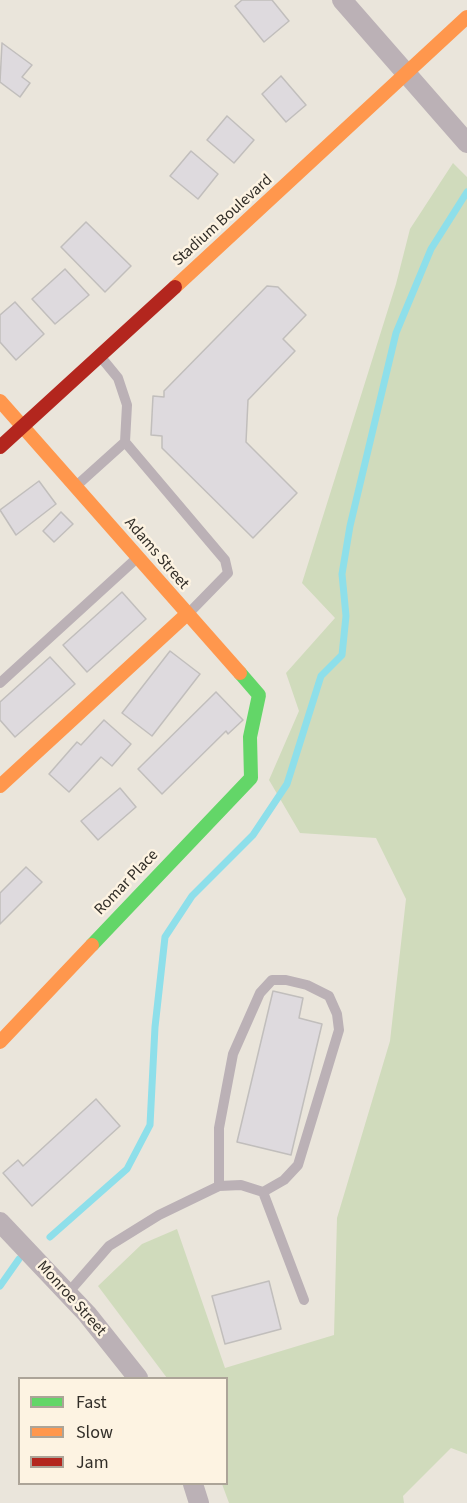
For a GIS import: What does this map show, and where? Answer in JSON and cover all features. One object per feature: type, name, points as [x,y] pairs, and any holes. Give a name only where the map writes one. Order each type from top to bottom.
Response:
[{"type":"street","points":[[342,0],[467,143]]},
{"type":"street","name":"Stadium Boulevard","points":[[0,447],[408,74],[467,17]]},
{"type":"street","name":"Adams Street","points":[[0,401],[259,694],[250,737]]},
{"type":"street","points":[[0,786],[187,614]]},
{"type":"street","name":"Romar Place","points":[[0,1042],[251,778],[250,737]]},
{"type":"street","name":"Monroe Street","points":[[0,1222],[68,1293],[137,1377]]},
{"type":"street","points":[[193,1485],[199,1503]]},
{"type":"lane","points":[[100,356],[118,378],[127,405],[125,442],[225,560],[228,573],[187,614]]},
{"type":"lane","points":[[75,487],[125,442]]},
{"type":"lane","points":[[0,683],[138,558]]},
{"type":"lane","points":[[68,1293],[110,1246],[159,1215],[219,1186],[241,1185],[263,1192],[284,1180],[298,1166],[339,1030],[337,1014],[329,996],[307,985],[286,980],[272,980],[260,993],[233,1054],[219,1128],[219,1186]]},
{"type":"lane","points":[[263,1192],[304,1300]]},
{"type":"green space","points":[[453,163],[467,177],[467,1454],[451,1448],[403,1496],[404,1503],[229,1503],[222,1485],[228,1485],[228,1377],[166,1377],[98,1286],[142,1244],[177,1229],[225,1368],[334,1335],[337,1218],[390,1041],[406,899],[376,838],[300,833],[269,780],[299,711],[286,673],[335,618],[302,583],[396,284],[410,229]]},
{"type":"building","points":[[242,0],[272,0],[289,21],[264,42],[235,6]]},
{"type":"building","points":[[2,43],[32,65],[22,77],[30,83],[20,97],[0,82]]},
{"type":"building","points":[[281,76],[306,105],[286,122],[262,94]]},
{"type":"building","points":[[227,116],[254,140],[234,163],[207,140]]},
{"type":"building","points":[[191,151],[218,174],[198,199],[170,176]]},
{"type":"building","points":[[86,222],[131,266],[105,292],[61,247]]},
{"type":"building","points":[[65,269],[89,295],[55,324],[32,299]]},
{"type":"building","points":[[267,286],[278,287],[306,315],[283,339],[295,351],[248,400],[246,442],[297,493],[253,538],[162,448],[162,436],[151,435],[153,396],[164,397],[164,391]]},
{"type":"building","points":[[15,302],[44,334],[16,360],[0,342],[0,315]]},
{"type":"building","points":[[39,481],[56,504],[16,535],[0,510]]},
{"type":"building","points":[[61,512],[73,524],[54,542],[43,531]]},
{"type":"building","points":[[122,592],[146,619],[87,672],[63,645]]},
{"type":"building","points":[[170,651],[200,674],[152,736],[122,713]]},
{"type":"building","points":[[50,657],[75,684],[15,737],[0,720],[0,702]]},
{"type":"building","points":[[216,692],[243,720],[228,734],[226,731],[162,794],[138,769]]},
{"type":"building","points":[[104,720],[131,744],[112,766],[101,757],[69,792],[49,774],[77,742],[81,745]]},
{"type":"building","points":[[120,788],[136,807],[98,840],[81,821]]},
{"type":"building","points":[[26,867],[42,882],[0,924],[0,893]]},
{"type":"building","points":[[273,991],[303,998],[299,1018],[322,1024],[291,1155],[237,1142]]},
{"type":"building","points":[[96,1099],[120,1126],[32,1206],[3,1173],[18,1160],[23,1166]]},
{"type":"building","points":[[269,1281],[281,1329],[225,1344],[212,1296]]},
{"type":"waterway","points":[[50,1237],[127,1169],[150,1125],[155,1027],[165,937],[192,896],[253,835],[287,784],[321,676],[342,655],[346,616],[342,574],[350,526],[396,333],[431,249],[467,192]]},
{"type":"waterway","points":[[0,1286],[19,1259]]},
{"type":"traffic: fast","points":[[92,945],[251,778],[250,737],[259,695],[240,673]]},
{"type":"traffic: slow","points":[[175,287],[467,17]]},
{"type":"traffic: slow","points":[[0,401],[240,673]]},
{"type":"traffic: slow","points":[[0,786],[187,614]]},
{"type":"traffic: slow","points":[[0,1042],[92,945]]},
{"type":"traffic: jam","points":[[0,447],[175,287]]}]
